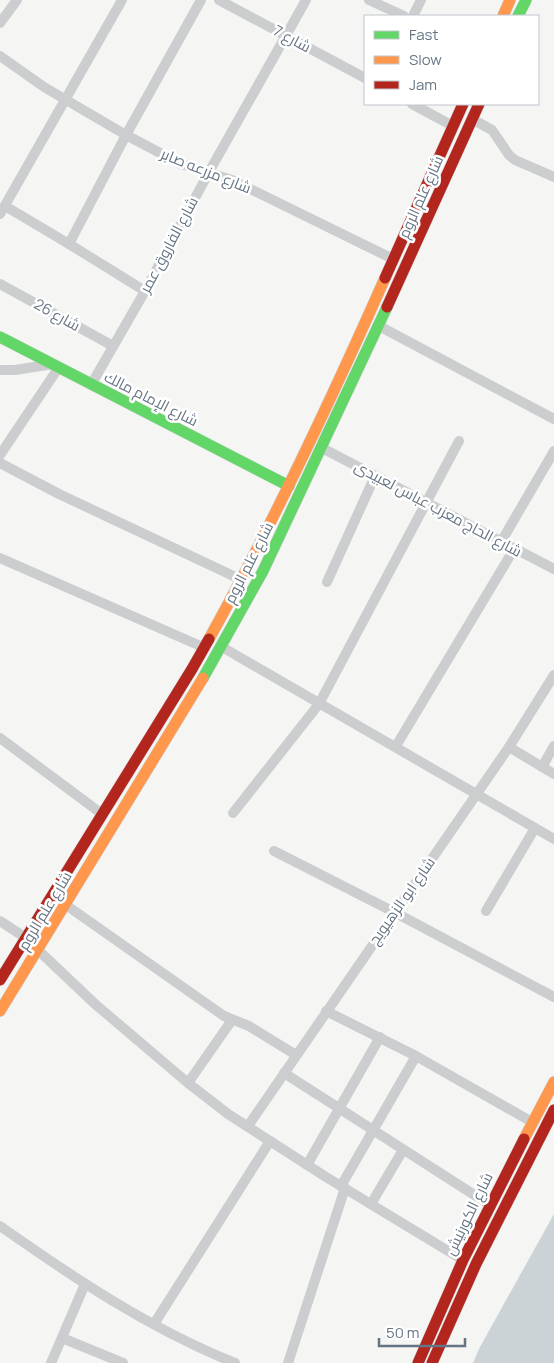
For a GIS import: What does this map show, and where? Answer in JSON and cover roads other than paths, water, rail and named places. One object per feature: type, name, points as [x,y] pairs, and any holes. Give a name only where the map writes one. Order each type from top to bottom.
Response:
[{"type":"street","points":[[0,23],[17,0]]},
{"type":"street","points":[[122,0],[2,210],[69,244],[145,291]]},
{"type":"street","points":[[69,244],[126,135],[201,0]]},
{"type":"street","name":"شارع 7","points":[[219,0],[364,77]]},
{"type":"street","name":"شارع الفاروق عمر","points":[[91,385],[306,0]]},
{"type":"street","points":[[369,0],[402,15]]},
{"type":"street","points":[[414,15],[421,0]]},
{"type":"street","points":[[502,15],[510,0]]},
{"type":"street","points":[[518,15],[526,0]]},
{"type":"street","name":"شارع مزرعه صابر","points":[[0,56],[65,100],[181,164],[232,180],[393,259]]},
{"type":"street","points":[[414,105],[453,126]]},
{"type":"street","name":"شارع علم الروم","points":[[0,980],[204,648],[242,580],[348,361],[463,105]]},
{"type":"street","name":"شارع علم الروم","points":[[0,1011],[222,647],[278,540],[361,366],[479,105]]},
{"type":"street","points":[[472,119],[492,130],[509,155],[515,160],[554,177]]},
{"type":"street","name":"شارع 26","points":[[0,284],[113,346]]},
{"type":"street","points":[[379,326],[554,419]]},
{"type":"street","name":"شارع الإمام مالك","points":[[0,337],[288,486]]},
{"type":"street","points":[[348,361],[361,366]]},
{"type":"street","points":[[0,370],[56,365]]},
{"type":"street","points":[[0,455],[56,365]]},
{"type":"street","points":[[234,813],[319,704],[459,442]]},
{"type":"street","name":"شارع الحاج معزب عباس لعبيدى","points":[[322,448],[554,570]]},
{"type":"street","points":[[501,542],[554,451]]},
{"type":"street","points":[[0,463],[81,505],[242,580]]},
{"type":"street","points":[[327,582],[375,476]]},
{"type":"street","points":[[396,746],[514,549]]},
{"type":"street","points":[[0,558],[204,648]]},
{"type":"street","points":[[222,647],[554,839]]},
{"type":"street","name":"شارع ابو الزهيويج","points":[[248,1126],[508,747],[554,675]]},
{"type":"street","points":[[0,738],[102,814]]},
{"type":"street","points":[[147,741],[160,750]]},
{"type":"street","points":[[542,767],[554,746]]},
{"type":"street","points":[[508,747],[554,774]]},
{"type":"street","points":[[486,910],[535,828]]},
{"type":"street","points":[[274,851],[554,997]]},
{"type":"street","points":[[66,905],[224,1016],[249,1026],[296,1055]]},
{"type":"street","points":[[0,921],[26,938]]},
{"type":"street","points":[[38,950],[95,1004],[188,1083],[228,1114],[307,1165],[463,1260]]},
{"type":"street","points":[[326,1011],[416,1056],[532,1122]]},
{"type":"street","points":[[188,1083],[232,1020]]},
{"type":"street","points":[[307,1165],[380,1037]]},
{"type":"street","points":[[288,1363],[343,1187],[373,1130],[416,1056]]},
{"type":"street","points":[[284,1074],[490,1205]]},
{"type":"street","name":"شارع الكورنيش","points":[[418,1363],[463,1260],[554,1082]]},
{"type":"street","name":"شارع الكورنيش","points":[[432,1363],[476,1264],[554,1110]]},
{"type":"street","points":[[154,1324],[270,1141]]},
{"type":"street","points":[[371,1204],[403,1150]]},
{"type":"street","points":[[0,1226],[85,1284],[154,1324],[209,1353],[234,1363]]},
{"type":"street","points":[[51,1363],[85,1284]]},
{"type":"street","points":[[62,1338],[123,1363]]}]
